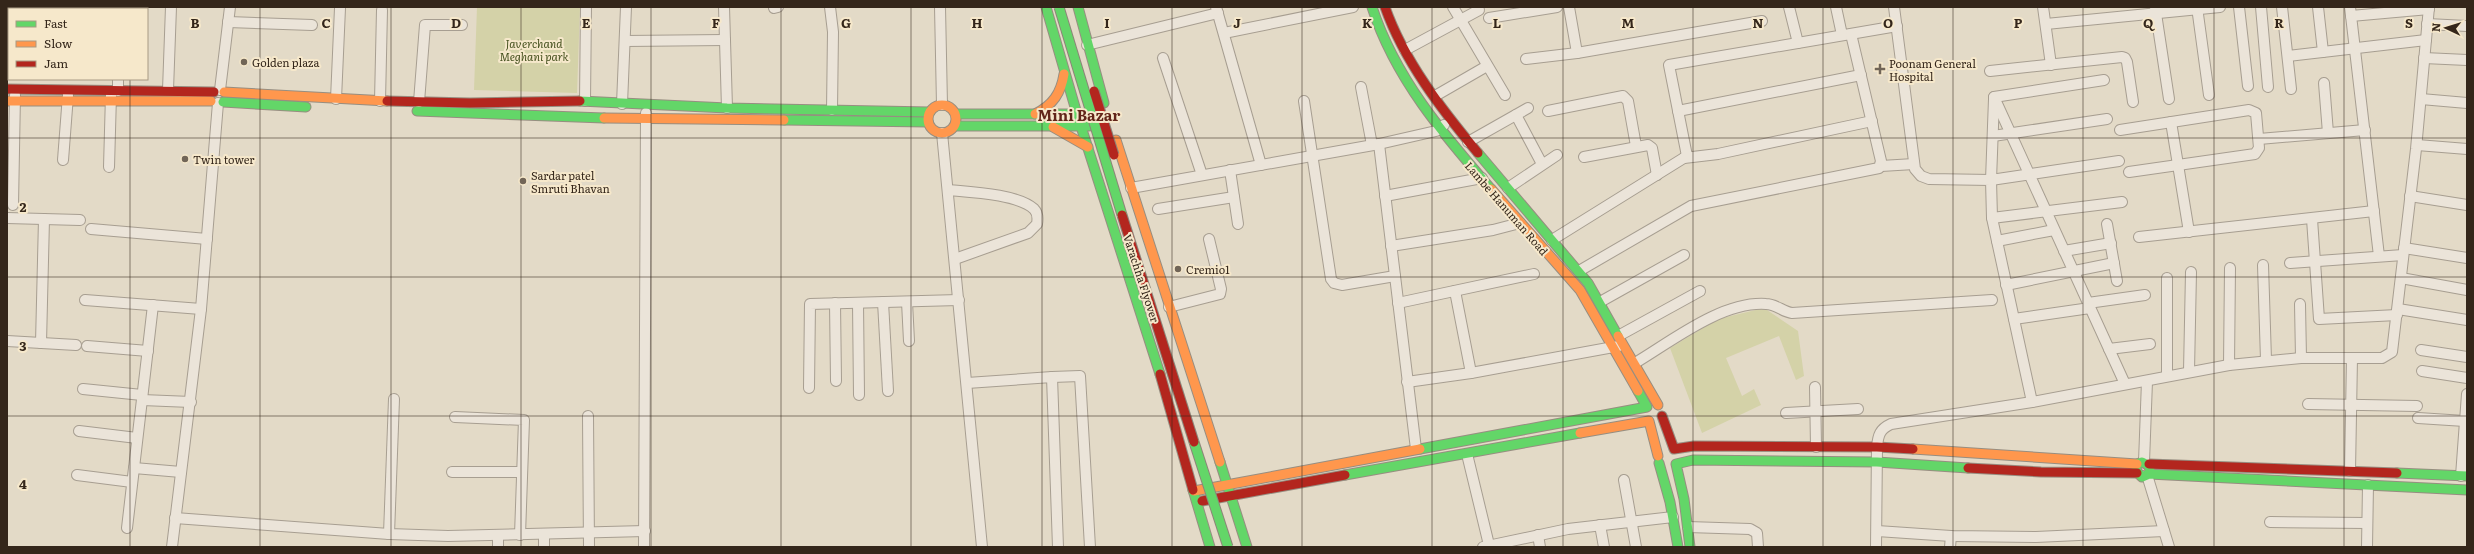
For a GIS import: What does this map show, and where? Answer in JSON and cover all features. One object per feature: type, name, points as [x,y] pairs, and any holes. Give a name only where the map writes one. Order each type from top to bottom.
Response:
[{"type":"street","points":[[168,90],[171,7]]},
{"type":"street","points":[[172,547],[201,309],[219,96],[230,7]]},
{"type":"street","points":[[585,101],[586,7]]},
{"type":"street","points":[[622,104],[626,7]]},
{"type":"street","points":[[724,7],[727,108]]},
{"type":"street","points":[[830,7],[833,32],[832,110]]},
{"type":"street","points":[[940,7],[942,104]]},
{"type":"street","points":[[1046,7],[1077,114],[1152,347],[1210,547]]},
{"type":"street","name":"Varachha Flyover","points":[[1059,7],[1091,119],[1228,547]]},
{"type":"street","name":"Varachha Flyover","points":[[1069,7],[1237,547]]},
{"type":"street","points":[[1078,7],[1107,113],[1169,307],[1232,495],[1247,547]]},
{"type":"street","points":[[1224,33],[1353,7]]},
{"type":"street","name":"Lambe Hanuman Road","points":[[1372,7],[1379,29],[1398,67],[1439,129],[1580,290],[1647,407]]},
{"type":"street","name":"Lambe Hanuman Road","points":[[1385,7],[1405,50],[1450,120],[1579,271],[1620,335],[1658,405]]},
{"type":"street","points":[[1453,7],[1505,95]]},
{"type":"street","points":[[1489,18],[1557,7]]},
{"type":"street","points":[[1569,7],[1577,53]]},
{"type":"street","points":[[1790,7],[1798,43]]},
{"type":"street","points":[[1836,7],[1861,75],[1881,166]]},
{"type":"street","points":[[1894,7],[1914,164],[1915,170],[1921,176],[1928,179],[1991,180],[2119,161]]},
{"type":"street","points":[[2043,7],[2051,65]]},
{"type":"street","points":[[2046,24],[2155,10],[2220,7]]},
{"type":"street","points":[[2239,7],[2248,86]]},
{"type":"street","points":[[2261,7],[2268,86]]},
{"type":"street","points":[[2282,7],[2291,89]]},
{"type":"street","points":[[2318,7],[2323,52]]},
{"type":"street","points":[[337,106],[340,8]]},
{"type":"street","points":[[2197,8],[2209,95]]},
{"type":"street","points":[[1876,547],[1878,434],[1883,428],[1891,424],[2032,402],[2148,381],[2229,364],[2301,358],[2387,356],[2392,352],[2417,145],[2429,8],[2351,11],[2379,256]]},
{"type":"street","points":[[380,100],[382,10]]},
{"type":"street","points":[[1088,45],[1217,10],[1261,165]]},
{"type":"street","points":[[1405,50],[1479,10]]},
{"type":"street","points":[[2155,10],[2169,99]]},
{"type":"street","points":[[1526,59],[1577,53],[1762,21]]},
{"type":"street","points":[[228,22],[312,25]]},
{"type":"street","points":[[2427,24],[2467,26]]},
{"type":"street","points":[[419,102],[425,25],[462,25]]},
{"type":"street","points":[[1684,158],[1687,156],[1668,65],[1897,26]]},
{"type":"street","points":[[625,41],[725,40]]},
{"type":"street","points":[[2288,56],[2426,40]]},
{"type":"street","points":[[1163,58],[1202,176]]},
{"type":"street","points":[[1990,71],[2125,58],[2133,102]]},
{"type":"street","points":[[2424,58],[2467,60]]},
{"type":"street","points":[[1435,96],[1487,66]]},
{"type":"street","points":[[1032,114],[1045,110],[1057,98],[1063,85],[1065,73]]},
{"type":"street","points":[[1678,111],[1861,75]]},
{"type":"street","points":[[109,167],[113,94],[118,80]]},
{"type":"street","points":[[1994,97],[2104,80]]},
{"type":"street","points":[[2324,83],[2328,133]]},
{"type":"street","points":[[13,205],[11,89],[31,84],[64,85],[113,94],[219,96],[337,106],[646,119],[928,122]]},
{"type":"street","points":[[63,160],[67,100],[64,85]]},
{"type":"street","points":[[1361,87],[1376,144],[1385,196],[1416,449]]},
{"type":"street","points":[[11,101],[67,100],[113,94],[168,90],[314,108]]},
{"type":"street","points":[[1548,111],[1623,96],[1628,101],[1636,146]]},
{"type":"street","points":[[1994,97],[2125,384]]},
{"type":"street","points":[[1994,97],[1991,180],[1992,218],[2032,402]]},
{"type":"street","points":[[2421,99],[2467,103]]},
{"type":"street","points":[[337,106],[380,100],[419,102],[585,101],[727,108],[930,112]]},
{"type":"street","points":[[1304,101],[1331,279],[1334,283],[1342,285],[1395,276]]},
{"type":"street","points":[[942,104],[950,107],[956,114],[955,126],[950,131],[942,133],[933,130],[928,122],[930,112],[935,106],[942,104]]},
{"type":"street","points":[[644,547],[646,105]]},
{"type":"street","points":[[1468,142],[1528,108]]},
{"type":"street","points":[[2120,130],[2253,110],[2256,113],[2259,148],[2254,154],[2129,172]]},
{"type":"street","points":[[956,114],[1107,113]]},
{"type":"street","points":[[1516,115],[1542,164]]},
{"type":"street","points":[[1993,136],[2107,119]]},
{"type":"street","points":[[1131,188],[1376,144],[1439,129],[1450,120]]},
{"type":"street","points":[[1552,240],[1684,158],[1718,154],[1872,121]]},
{"type":"street","points":[[2171,122],[2189,232]]},
{"type":"street","points":[[955,126],[1111,125]]},
{"type":"street","points":[[1051,126],[1088,146]]},
{"type":"street","points":[[2259,139],[2365,130]]},
{"type":"street","points":[[942,133],[982,547]]},
{"type":"street","points":[[2417,145],[2467,149]]},
{"type":"street","points":[[1584,157],[1636,146],[1651,146],[1657,175]]},
{"type":"street","points":[[1508,188],[1557,155]]},
{"type":"street","points":[[1579,271],[1691,206],[1879,168],[1881,166],[1914,164]]},
{"type":"street","points":[[1230,170],[1238,224]]},
{"type":"street","points":[[1385,196],[1482,178]]},
{"type":"street","points":[[948,190],[1005,197],[1034,209],[1038,215],[1037,224],[1028,232],[955,260]]},
{"type":"street","points":[[2410,196],[2467,206]]},
{"type":"street","points":[[1158,208],[1234,197]]},
{"type":"street","points":[[1992,218],[2122,202]]},
{"type":"street","points":[[2139,237],[2374,211]]},
{"type":"street","points":[[7,218],[80,220]]},
{"type":"street","points":[[2312,218],[2316,261],[2318,319],[2322,321],[2397,312],[2467,320]]},
{"type":"street","points":[[41,343],[44,219]]},
{"type":"street","points":[[1391,246],[1493,230],[1520,223]]},
{"type":"street","points":[[2107,224],[2117,281]]},
{"type":"street","points":[[91,230],[207,239]]},
{"type":"street","points":[[1997,241],[2054,230]]},
{"type":"street","points":[[1169,307],[1220,294],[1221,289],[1209,239]]},
{"type":"street","points":[[2064,251],[2110,243]]},
{"type":"street","points":[[2290,263],[2379,256],[2404,252],[2467,258]]},
{"type":"street","points":[[1600,302],[1684,255]]},
{"type":"street","points":[[2006,285],[2114,263]]},
{"type":"street","points":[[2263,265],[2266,360]]},
{"type":"street","points":[[2229,364],[2230,268]]},
{"type":"street","points":[[2190,371],[2191,272]]},
{"type":"street","points":[[1398,303],[1534,274]]},
{"type":"street","points":[[2167,278],[2167,376]]},
{"type":"street","points":[[2401,278],[2467,290]]},
{"type":"street","points":[[1455,291],[1471,373]]},
{"type":"street","points":[[1620,335],[1700,291]]},
{"type":"street","points":[[2014,319],[2145,295]]},
{"type":"street","points":[[85,300],[201,309]]},
{"type":"street","points":[[809,388],[808,306],[835,303],[959,300]]},
{"type":"street","points":[[1636,363],[1710,317],[1755,304],[1772,304],[1784,312],[1792,313],[1992,300]]},
{"type":"street","points":[[883,302],[888,390]]},
{"type":"street","points":[[907,302],[909,341]]},
{"type":"street","points":[[835,303],[836,381]]},
{"type":"street","points":[[858,303],[859,395]]},
{"type":"street","points":[[2300,304],[2301,358]]},
{"type":"street","points":[[126,528],[153,305]]},
{"type":"street","points":[[7,341],[76,346]]},
{"type":"street","points":[[2109,349],[2150,344]]},
{"type":"street","points":[[1408,382],[1471,373],[1625,345]]},
{"type":"street","points":[[87,346],[148,351]]},
{"type":"street","points":[[2421,350],[2467,357]]},
{"type":"street","points":[[2350,472],[2352,358]]},
{"type":"street","points":[[2422,371],[2467,378]]},
{"type":"street","points":[[967,383],[1080,376],[1090,547]]},
{"type":"street","points":[[1052,377],[1058,547]]},
{"type":"street","points":[[2148,381],[2144,469],[2169,547]]},
{"type":"street","points":[[1815,387],[1816,447]]},
{"type":"street","points":[[83,389],[190,402]]},
{"type":"street","points":[[1658,459],[1667,468],[1693,460],[1877,462],[2041,472],[2144,469],[2350,472],[2464,476],[2467,394]]},
{"type":"street","points":[[389,534],[394,399]]},
{"type":"street","points":[[1194,490],[1647,407],[1653,404],[1658,405],[1661,408],[1662,416],[1674,449],[1678,454],[1676,464],[1688,527],[1690,547]]},
{"type":"street","points":[[2308,404],[2417,406]]},
{"type":"street","points":[[1647,407],[1644,414],[1649,421],[1673,517],[1678,547]]},
{"type":"street","points":[[1786,413],[1858,409]]},
{"type":"street","points":[[588,416],[589,547]]},
{"type":"street","points":[[1197,501],[1649,421],[1657,421],[1662,416]]},
{"type":"street","points":[[455,418],[523,419],[520,535]]},
{"type":"street","points":[[2418,418],[2465,421]]},
{"type":"street","points":[[79,431],[137,438]]},
{"type":"street","points":[[1658,459],[1664,448],[1674,449],[1694,446],[1877,447],[2144,469],[2368,485],[2467,490]]},
{"type":"street","points":[[1468,454],[1486,546],[1538,535],[1600,525],[1673,517]]},
{"type":"street","points":[[134,468],[181,472]]},
{"type":"street","points":[[452,472],[522,472]]},
{"type":"street","points":[[77,475],[132,482]]},
{"type":"street","points":[[1624,480],[1636,547]]},
{"type":"street","points":[[2367,547],[2368,485]]},
{"type":"street","points":[[175,518],[389,534],[520,535],[645,531]]},
{"type":"street","points":[[2270,522],[2367,523]]},
{"type":"street","points":[[1600,525],[1604,547]]},
{"type":"street","points":[[1688,527],[1750,529],[1757,533],[1758,547]]},
{"type":"street","points":[[1877,531],[1951,536],[2036,537],[2164,531]]},
{"type":"street","points":[[544,534],[544,547]]},
{"type":"street","points":[[498,535],[498,547]]},
{"type":"street","points":[[1538,535],[1540,547]]},
{"type":"street","points":[[1950,547],[1951,536]]},
{"type":"green space","name":"Javerchand Meghani park","points":[[477,7],[580,7],[577,93],[474,90]]},
{"type":"green space","points":[[1764,308],[1798,331],[1804,376],[1796,380],[1779,336],[1726,358],[1742,396],[1754,389],[1761,405],[1702,433],[1670,348],[1718,319]]},
{"type":"traffic: fast","points":[[1046,7],[1077,114],[1160,374]]},
{"type":"traffic: fast","points":[[1059,7],[1122,215]]},
{"type":"traffic: fast","points":[[1078,7],[1104,103]]},
{"type":"traffic: fast","points":[[1372,7],[1394,58],[1422,104],[1455,147],[1491,189]]},
{"type":"traffic: fast","points":[[580,101],[727,108],[930,112]]},
{"type":"traffic: fast","points":[[223,102],[306,107]]},
{"type":"traffic: fast","points":[[417,111],[604,118]]},
{"type":"traffic: fast","points":[[956,114],[1085,114]]},
{"type":"traffic: fast","points":[[784,120],[928,122]]},
{"type":"traffic: fast","points":[[955,126],[1089,126]]},
{"type":"traffic: fast","points":[[1478,153],[1588,283],[1618,336]]},
{"type":"traffic: fast","points":[[1420,449],[1647,407],[1638,391]]},
{"type":"traffic: fast","points":[[1345,475],[1580,433]]},
{"type":"traffic: fast","points":[[1194,442],[1228,547]]},
{"type":"traffic: fast","points":[[1690,547],[1684,499],[1676,464],[1693,460],[1877,462],[1968,468]]},
{"type":"traffic: fast","points":[[1220,462],[1247,547]]},
{"type":"traffic: fast","points":[[2149,474],[2150,466],[2142,462],[2137,464],[2136,471],[2142,477],[2149,474],[2467,490]]},
{"type":"traffic: fast","points":[[1659,463],[1670,502],[1678,547]]},
{"type":"traffic: fast","points":[[2397,473],[2467,476]]},
{"type":"traffic: fast","points":[[1193,490],[1210,547]]},
{"type":"traffic: slow","points":[[1035,114],[1047,107],[1055,98],[1061,87],[1064,74]]},
{"type":"traffic: slow","points":[[224,92],[387,101]]},
{"type":"traffic: slow","points":[[7,101],[211,101]]},
{"type":"traffic: slow","points":[[942,105],[952,109],[956,119],[952,129],[942,133],[932,129],[928,119],[932,109],[942,105]]},
{"type":"traffic: slow","points":[[604,118],[784,120]]},
{"type":"traffic: slow","points":[[1053,127],[1088,147]]},
{"type":"traffic: slow","points":[[1116,140],[1220,462]]},
{"type":"traffic: slow","points":[[1491,189],[1580,290],[1638,391]]},
{"type":"traffic: slow","points":[[1618,336],[1658,405]]},
{"type":"traffic: slow","points":[[1580,433],[1649,421],[1658,456]]},
{"type":"traffic: slow","points":[[1194,491],[1420,449]]},
{"type":"traffic: slow","points":[[1913,449],[2137,464]]},
{"type":"traffic: jam","points":[[1385,7],[1402,47],[1413,66],[1451,120],[1478,153]]},
{"type":"traffic: jam","points":[[7,89],[214,92]]},
{"type":"traffic: jam","points":[[1094,91],[1114,155]]},
{"type":"traffic: jam","points":[[387,101],[470,103],[580,101]]},
{"type":"traffic: jam","points":[[1122,215],[1194,442]]},
{"type":"traffic: jam","points":[[1160,374],[1193,490]]},
{"type":"traffic: jam","points":[[1662,416],[1674,449],[1694,446],[1877,447],[1913,449]]},
{"type":"traffic: jam","points":[[2149,464],[2397,473]]},
{"type":"traffic: jam","points":[[1968,468],[2041,472],[2137,473]]},
{"type":"traffic: jam","points":[[1202,501],[1345,475]]},
{"type":"place","name":"Golden plaza","points":[[244,62]]},
{"type":"place","name":"Poonam General Hospital","points":[[1880,69]]},
{"type":"place","name":"Twin tower","points":[[185,159]]},
{"type":"place","name":"Sardar patel Smruti Bhavan","points":[[523,181]]},
{"type":"place","name":"Cremio1","points":[[1178,269]]},
{"type":"district","name":"Mini Bazar","points":[[1079,114]]}]
